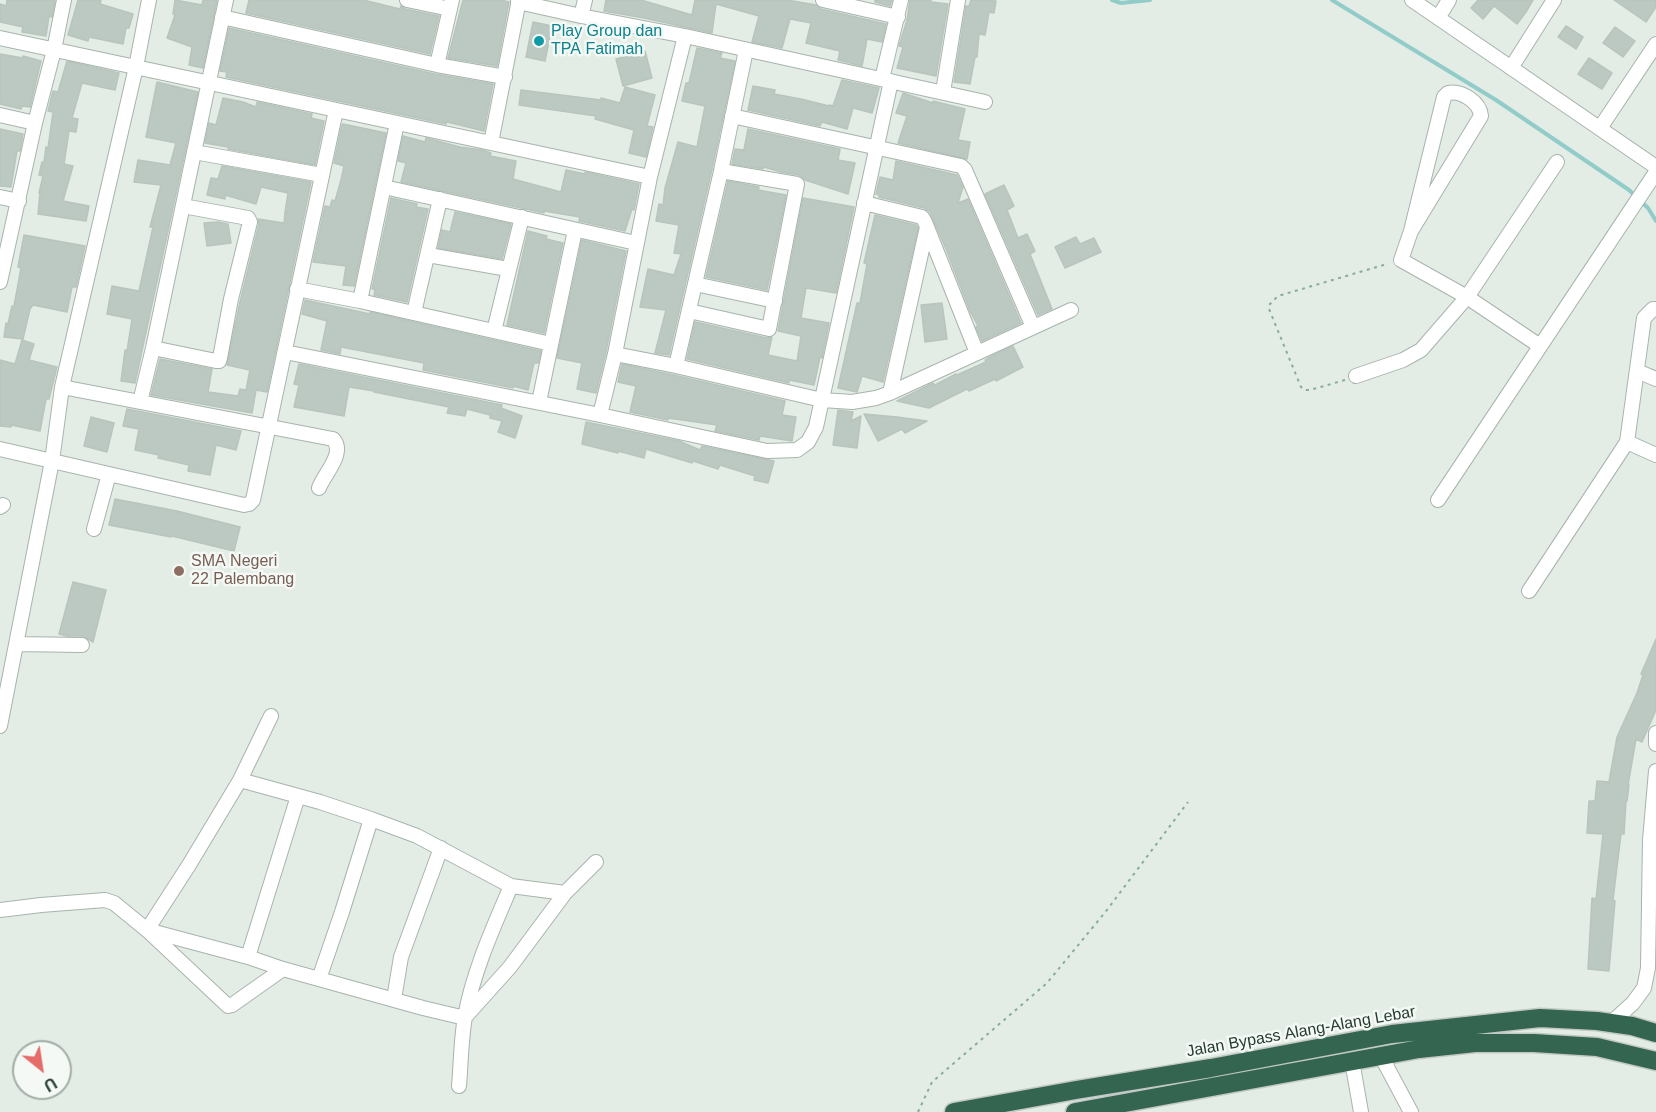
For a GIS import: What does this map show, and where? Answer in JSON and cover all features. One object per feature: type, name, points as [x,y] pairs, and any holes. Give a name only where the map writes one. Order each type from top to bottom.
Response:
[{"type":"highway","name":"Jalan Bypass Alang-Alang Lebar","points":[[954,1112],[1392,1034],[1540,1018],[1611,1023],[1656,1033]]},
{"type":"highway","points":[[1075,1112],[1139,1106],[1352,1061],[1419,1049],[1475,1043],[1534,1043],[1598,1047],[1656,1061]]},
{"type":"street","points":[[0,280],[64,0]]},
{"type":"street","points":[[0,726],[52,461],[62,387],[136,67],[149,0]]},
{"type":"street","points":[[140,402],[226,0]]},
{"type":"street","points":[[407,0],[451,4],[438,65]]},
{"type":"street","points":[[581,16],[585,0]]},
{"type":"street","points":[[823,0],[840,2],[898,17]]},
{"type":"street","points":[[285,352],[539,402],[767,451],[797,450],[808,442],[816,427],[876,148],[901,0]]},
{"type":"street","points":[[943,92],[958,0]]},
{"type":"street","points":[[1412,0],[1656,167]]},
{"type":"street","points":[[1438,18],[1449,0]]},
{"type":"street","points":[[1511,68],[1554,0]]},
{"type":"street","points":[[491,143],[518,1],[985,102]]},
{"type":"street","points":[[222,18],[438,65],[505,76]]},
{"type":"street","points":[[600,415],[615,354],[650,177],[685,36]]},
{"type":"street","points":[[0,38],[650,177]]},
{"type":"street","points":[[676,366],[746,50]]},
{"type":"street","points":[[1599,128],[1654,50]]},
{"type":"street","points":[[1411,231],[1481,116],[1477,104],[1457,92],[1448,93],[1444,97],[1411,231],[1401,260],[1467,297],[1540,346]]},
{"type":"street","points":[[0,449],[244,505],[253,500],[336,110]]},
{"type":"street","points":[[0,115],[35,123]]},
{"type":"street","points":[[732,116],[961,166],[965,170],[1033,327]]},
{"type":"street","points":[[360,301],[397,123]]},
{"type":"street","points":[[194,152],[322,175]]},
{"type":"street","points":[[1356,376],[1403,360],[1421,350],[1467,297],[1557,162]]},
{"type":"street","points":[[689,311],[769,329],[797,184],[721,171]]},
{"type":"street","points":[[1438,500],[1656,172]]},
{"type":"street","points":[[384,187],[636,243]]},
{"type":"street","points":[[0,197],[19,201]]},
{"type":"street","points":[[414,313],[440,200]]},
{"type":"street","points":[[864,203],[922,217],[977,353]]},
{"type":"street","points":[[153,348],[219,361],[250,222],[248,218],[183,206]]},
{"type":"street","points":[[494,331],[522,217]]},
{"type":"street","points":[[890,393],[927,227]]},
{"type":"street","points":[[539,402],[575,230]]},
{"type":"street","points":[[428,255],[508,269]]},
{"type":"street","points":[[695,284],[775,301]]},
{"type":"street","points":[[297,289],[551,344]]},
{"type":"street","points":[[1529,591],[1627,442],[1644,318],[1656,309]]},
{"type":"street","points":[[615,354],[822,400],[852,402],[890,393],[1071,310]]},
{"type":"street","points":[[1637,371],[1656,379]]},
{"type":"street","points":[[62,387],[335,441],[338,447],[336,458],[319,488]]},
{"type":"street","points":[[1627,442],[1656,455]]},
{"type":"street","points":[[94,529],[109,474]]},
{"type":"street","points":[[16,644],[82,645]]},
{"type":"street","points":[[147,930],[240,780],[271,716]]},
{"type":"street","points":[[1656,733],[1656,744]]},
{"type":"street","points":[[1611,1023],[1633,1004],[1644,988],[1648,968],[1656,771]]},
{"type":"street","points":[[240,780],[371,819],[417,836],[511,886],[565,893]]},
{"type":"street","points":[[248,957],[298,796]]},
{"type":"street","points":[[319,979],[371,819]]},
{"type":"street","points":[[394,999],[401,957],[441,848]]},
{"type":"street","points":[[465,1018],[510,967],[565,893],[596,862]]},
{"type":"street","points":[[459,1086],[465,1018],[474,982],[511,886]]},
{"type":"street","points":[[0,910],[105,900],[114,903],[147,930],[228,1006],[283,969]]},
{"type":"street","points":[[147,930],[465,1018]]},
{"type":"street","points":[[1381,1056],[1411,1112]]},
{"type":"street","points":[[1352,1061],[1361,1112]]},
{"type":"path","points":[[1356,376],[1310,390],[1301,387],[1269,305],[1278,296],[1401,260]]},
{"type":"path","points":[[918,1112],[932,1082],[1047,982],[1107,910],[1188,802]]},
{"type":"building","points":[[7,0],[55,0],[52,17],[49,16],[46,36],[22,32],[23,27],[0,22],[0,4],[6,6]]},
{"type":"building","points":[[78,0],[101,0],[100,4],[133,14],[129,28],[126,28],[123,44],[89,37],[88,41],[68,35]]},
{"type":"building","points":[[175,0],[202,5],[203,0],[217,0],[203,68],[189,65],[192,47],[167,38],[175,15],[173,14]]},
{"type":"building","points":[[249,0],[363,0],[400,9],[401,6],[405,9],[439,16],[430,54],[246,13]]},
{"type":"building","points":[[463,0],[509,2],[497,66],[448,58]]},
{"type":"building","points":[[606,0],[641,0],[692,15],[695,0],[787,0],[816,5],[821,9],[886,24],[882,42],[867,39],[862,66],[838,60],[840,51],[806,43],[811,23],[790,19],[782,48],[752,42],[759,16],[716,4],[712,33],[604,11]]},
{"type":"building","points":[[875,0],[892,0],[890,6],[875,2]]},
{"type":"building","points":[[910,0],[931,0],[931,2],[948,4],[936,76],[897,68],[903,47],[899,46]]},
{"type":"building","points":[[971,0],[996,1],[994,13],[989,12],[985,35],[979,34],[977,57],[975,57],[970,84],[954,82],[966,6],[969,6]]},
{"type":"building","points":[[1478,0],[1533,0],[1517,24],[1494,6],[1483,19],[1471,8]]},
{"type":"building","points":[[1614,0],[1656,0],[1656,7],[1646,22]]},
{"type":"building","name":"Play Group dan TPA Fatimah","points":[[533,22],[552,26],[545,61],[526,57]]},
{"type":"building","points":[[1566,26],[1583,37],[1576,49],[1558,37]]},
{"type":"building","points":[[1615,27],[1635,41],[1623,57],[1603,43]]},
{"type":"building","points":[[229,28],[435,74],[493,84],[484,131],[226,77],[227,72],[220,71]]},
{"type":"building","points":[[697,48],[722,53],[720,58],[735,61],[669,355],[655,353],[666,310],[640,307],[648,269],[674,275],[681,254],[674,253],[679,225],[656,221],[659,204],[663,205],[665,188],[678,142],[697,147],[705,106],[682,101],[686,83],[689,83]]},
{"type":"building","points":[[645,51],[652,78],[623,86],[616,59]]},
{"type":"building","points":[[0,54],[23,58],[23,56],[41,61],[30,107],[22,106],[21,109],[0,104]]},
{"type":"building","points":[[1589,58],[1612,73],[1602,89],[1578,74]]},
{"type":"building","points":[[67,61],[119,73],[115,90],[82,83],[72,118],[78,119],[76,132],[69,131],[64,164],[73,166],[63,201],[89,206],[86,221],[38,214],[43,176],[39,175],[46,147],[48,148],[53,112],[48,111],[53,91],[58,92]]},
{"type":"building","points":[[842,80],[879,88],[872,113],[853,108],[847,129],[822,122],[820,126],[748,110],[753,86],[775,90],[774,94],[833,106]]},
{"type":"building","points":[[157,82],[198,92],[135,383],[121,381],[132,319],[107,314],[112,286],[139,291],[153,227],[150,227],[161,185],[134,182],[138,160],[170,165],[176,143],[146,137]]},
{"type":"building","points":[[625,87],[655,95],[647,126],[653,127],[646,157],[629,153],[634,130],[595,119],[596,116],[519,105],[521,90],[601,100],[601,98],[620,103]]},
{"type":"building","points":[[903,93],[933,103],[933,101],[965,109],[958,140],[970,142],[967,159],[898,143],[907,116],[896,113]]},
{"type":"building","points":[[223,98],[256,107],[257,102],[312,114],[311,118],[324,121],[315,165],[205,143],[209,123],[216,125]]},
{"type":"building","points":[[343,124],[386,133],[354,286],[343,285],[346,266],[313,262],[325,206],[330,207],[332,200],[335,201],[341,180],[344,166],[334,163]]},
{"type":"building","points":[[0,129],[23,134],[20,151],[17,151],[11,187],[0,186]]},
{"type":"building","points":[[748,129],[840,149],[838,160],[855,163],[848,194],[805,180],[799,175],[764,167],[763,169],[732,164],[735,149],[744,150]]},
{"type":"building","points":[[403,136],[425,142],[426,138],[482,150],[491,153],[490,156],[516,161],[513,179],[561,192],[566,170],[639,184],[634,210],[632,209],[625,231],[579,221],[580,217],[544,211],[544,213],[401,182],[406,163],[398,161]]},
{"type":"building","points":[[896,161],[957,175],[963,187],[958,203],[968,199],[1021,323],[982,341],[976,327],[978,326],[930,212],[924,208],[879,197],[876,194],[880,177],[893,180]]},
{"type":"building","points":[[222,166],[311,182],[267,392],[256,390],[252,413],[151,395],[160,359],[212,369],[208,392],[238,396],[240,389],[246,390],[250,370],[227,365],[240,302],[259,224],[258,219],[284,223],[285,213],[289,213],[285,212],[288,193],[261,187],[256,204],[225,195],[225,199],[207,195],[211,178],[218,179]]},
{"type":"building","points":[[728,181],[786,195],[767,290],[706,277]]},
{"type":"building","points":[[1004,185],[1014,206],[1007,210],[1018,238],[1027,234],[1035,251],[1030,254],[1052,309],[1038,315],[985,194]]},
{"type":"building","points":[[391,198],[428,209],[407,302],[374,295],[375,289],[372,289]]},
{"type":"building","points":[[803,198],[854,207],[836,293],[806,288],[801,318],[829,323],[814,385],[789,380],[789,383],[687,359],[695,322],[767,338],[772,337],[768,355],[797,361],[801,336],[778,331]]},
{"type":"building","points":[[455,212],[511,224],[502,259],[438,248],[442,230],[450,232]]},
{"type":"building","points":[[875,215],[916,225],[918,228],[883,382],[862,376],[857,392],[838,388],[857,303],[860,303],[867,264],[864,263]]},
{"type":"building","points":[[204,223],[228,224],[231,243],[207,246]]},
{"type":"building","points":[[528,231],[563,243],[544,333],[507,325]]},
{"type":"building","points":[[24,235],[85,246],[76,287],[72,287],[67,312],[33,305],[23,339],[4,337],[6,323],[8,324],[12,306],[14,306]]},
{"type":"building","points":[[1076,237],[1080,244],[1094,238],[1101,252],[1065,268],[1055,247]]},
{"type":"building","points":[[582,240],[626,251],[596,393],[577,389],[582,363],[557,358]]},
{"type":"building","points":[[305,300],[370,314],[370,312],[541,351],[538,363],[534,363],[528,390],[423,370],[424,363],[341,347],[340,354],[321,350],[327,321],[302,314]]},
{"type":"building","points":[[942,303],[947,339],[925,342],[921,305]]},
{"type":"building","points":[[22,340],[34,344],[29,360],[57,367],[49,399],[46,399],[40,431],[11,425],[11,427],[0,426],[0,360],[15,364]]},
{"type":"building","points":[[1013,346],[1023,367],[996,381],[995,379],[969,391],[967,389],[929,408],[897,401],[933,383],[935,385],[986,362],[988,358]]},
{"type":"building","points":[[299,364],[502,405],[501,408],[522,416],[515,438],[498,432],[502,421],[490,418],[490,415],[467,409],[465,416],[447,413],[449,407],[349,387],[344,416],[294,407],[299,385],[294,384]]},
{"type":"building","points":[[622,364],[785,401],[782,415],[796,417],[792,441],[760,436],[759,440],[715,431],[717,425],[668,418],[668,420],[630,412],[636,386],[618,382]]},
{"type":"building","points":[[127,409],[241,431],[236,450],[216,445],[210,475],[188,471],[189,465],[135,450],[139,429],[123,426]]},
{"type":"building","points":[[838,410],[853,412],[851,421],[861,416],[857,448],[833,445]]},
{"type":"building","points":[[864,414],[927,421],[905,433],[902,429],[878,441]]},
{"type":"building","points":[[91,417],[114,423],[107,452],[84,446]]},
{"type":"building","points":[[586,422],[679,441],[700,450],[702,446],[774,461],[768,483],[754,480],[755,476],[720,465],[718,469],[646,449],[644,458],[618,451],[618,453],[582,444]]},
{"type":"building","points":[[115,499],[177,511],[240,527],[234,551],[172,536],[109,525]]},
{"type":"building","points":[[73,582],[106,590],[93,642],[83,636],[59,634]]},
{"type":"building","points":[[1656,639],[1656,710],[1642,742],[1636,739],[1613,900],[1615,901],[1609,971],[1588,969],[1592,898],[1596,899],[1603,834],[1587,833],[1589,801],[1595,801],[1597,781],[1609,782],[1617,737],[1637,693],[1643,675],[1641,674]]},
{"type":"waterway","points":[[1112,0],[1121,3],[1150,0]]},
{"type":"waterway","points":[[1332,0],[1496,100],[1629,190],[1648,208],[1656,221]]},
{"type":"place","name":"Play Group dan TPA Fatimah","points":[[539,41]]},
{"type":"place","name":"SMA Negeri 22 Palembang","points":[[179,571]]}]
